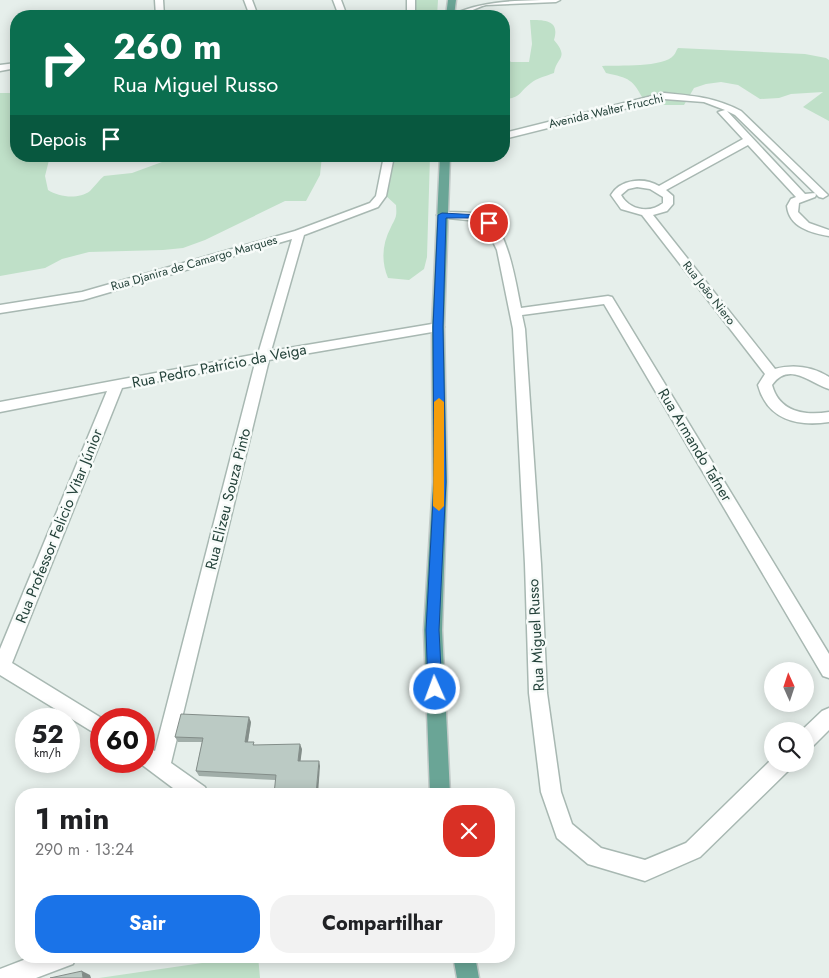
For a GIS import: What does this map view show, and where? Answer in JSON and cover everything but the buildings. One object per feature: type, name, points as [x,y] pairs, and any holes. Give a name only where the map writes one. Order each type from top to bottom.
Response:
[{"type":"main road","points":[[440,788],[432,630],[440,482],[438,327],[445,162]]},
{"type":"main road","points":[[465,963],[468,978]]},
{"type":"street","points":[[467,10],[486,3],[556,0]]},
{"type":"street","name":"Avenida Walter Frucchi","points":[[510,140],[664,96],[705,99],[724,105],[738,113],[826,195]]},
{"type":"street","name":"Avenida Walter Frucchi","points":[[510,140],[596,117],[677,101],[700,103],[725,114],[802,197]]},
{"type":"street","points":[[660,189],[749,140]]},
{"type":"street","name":"Rua Djanira de Camargo Marques","points":[[0,309],[83,296],[299,233],[374,205],[381,196],[388,162]]},
{"type":"street","points":[[636,184],[660,189],[668,196],[668,204],[666,207],[654,211],[645,212],[621,204],[616,195],[618,191],[629,185],[636,184]]},
{"type":"street","points":[[826,195],[802,197],[795,201],[792,206],[793,215],[804,225],[829,234]]},
{"type":"street","name":"Rua João Niero","points":[[645,212],[773,375]]},
{"type":"street","name":"Rua Miguel Russo","points":[[442,215],[470,216],[481,218],[489,223],[503,250],[516,312],[519,328],[526,434],[538,693],[551,792],[564,831],[595,857],[645,871],[693,850],[773,772]]},
{"type":"street","name":"Rua Elizeu Souza Pinto","points":[[161,766],[263,357],[299,233]]},
{"type":"street","name":"Rua Armando Tafner","points":[[516,312],[608,300],[829,670]]},
{"type":"street","name":"Rua Pedro Patrício da Veiga","points":[[0,407],[263,357],[438,327]]},
{"type":"street","points":[[829,384],[805,372],[788,370],[773,375],[765,385],[766,394],[780,410],[806,420],[829,418]]},
{"type":"street","name":"Rua Professor Felicio Vitar Júnior","points":[[1,666],[116,386]]},
{"type":"street","points":[[1,666],[90,721]]},
{"type":"street","points":[[814,731],[829,717]]},
{"type":"street","points":[[155,762],[190,788]]},
{"type":"street","points":[[6,978],[47,963]]},
{"type":"green space","points":[[411,0],[438,0],[437,10],[411,10]]},
{"type":"green space","points":[[530,20],[550,22],[555,28],[554,40],[561,51],[561,58],[554,73],[533,81],[517,96],[510,99],[510,61],[529,62],[532,44]]},
{"type":"green space","points":[[678,48],[805,54],[826,58],[829,60],[829,121],[803,107],[823,92],[791,94],[779,98],[760,99],[738,85],[721,82],[694,88],[684,105],[665,105],[644,101],[637,88],[630,81],[620,76],[606,73],[602,66],[640,65],[661,62],[674,55]]},
{"type":"green space","points":[[0,93],[10,93],[10,162],[48,162],[45,176],[48,190],[58,194],[80,196],[90,191],[104,176],[132,173],[162,162],[321,162],[320,175],[306,201],[285,201],[205,240],[183,248],[89,252],[62,259],[45,268],[0,276]]},
{"type":"green space","points":[[388,162],[430,162],[427,257],[424,269],[409,280],[388,278],[384,265],[384,246],[396,212],[396,205],[385,195]]},
{"type":"green space","points":[[202,963],[259,963],[260,978],[99,978]]},
{"type":"slow traffic","points":[[439,402],[439,506]]},
{"type":"route","points":[[435,689],[432,630],[440,482],[438,327],[442,215],[470,216],[481,218],[489,223]]}]
